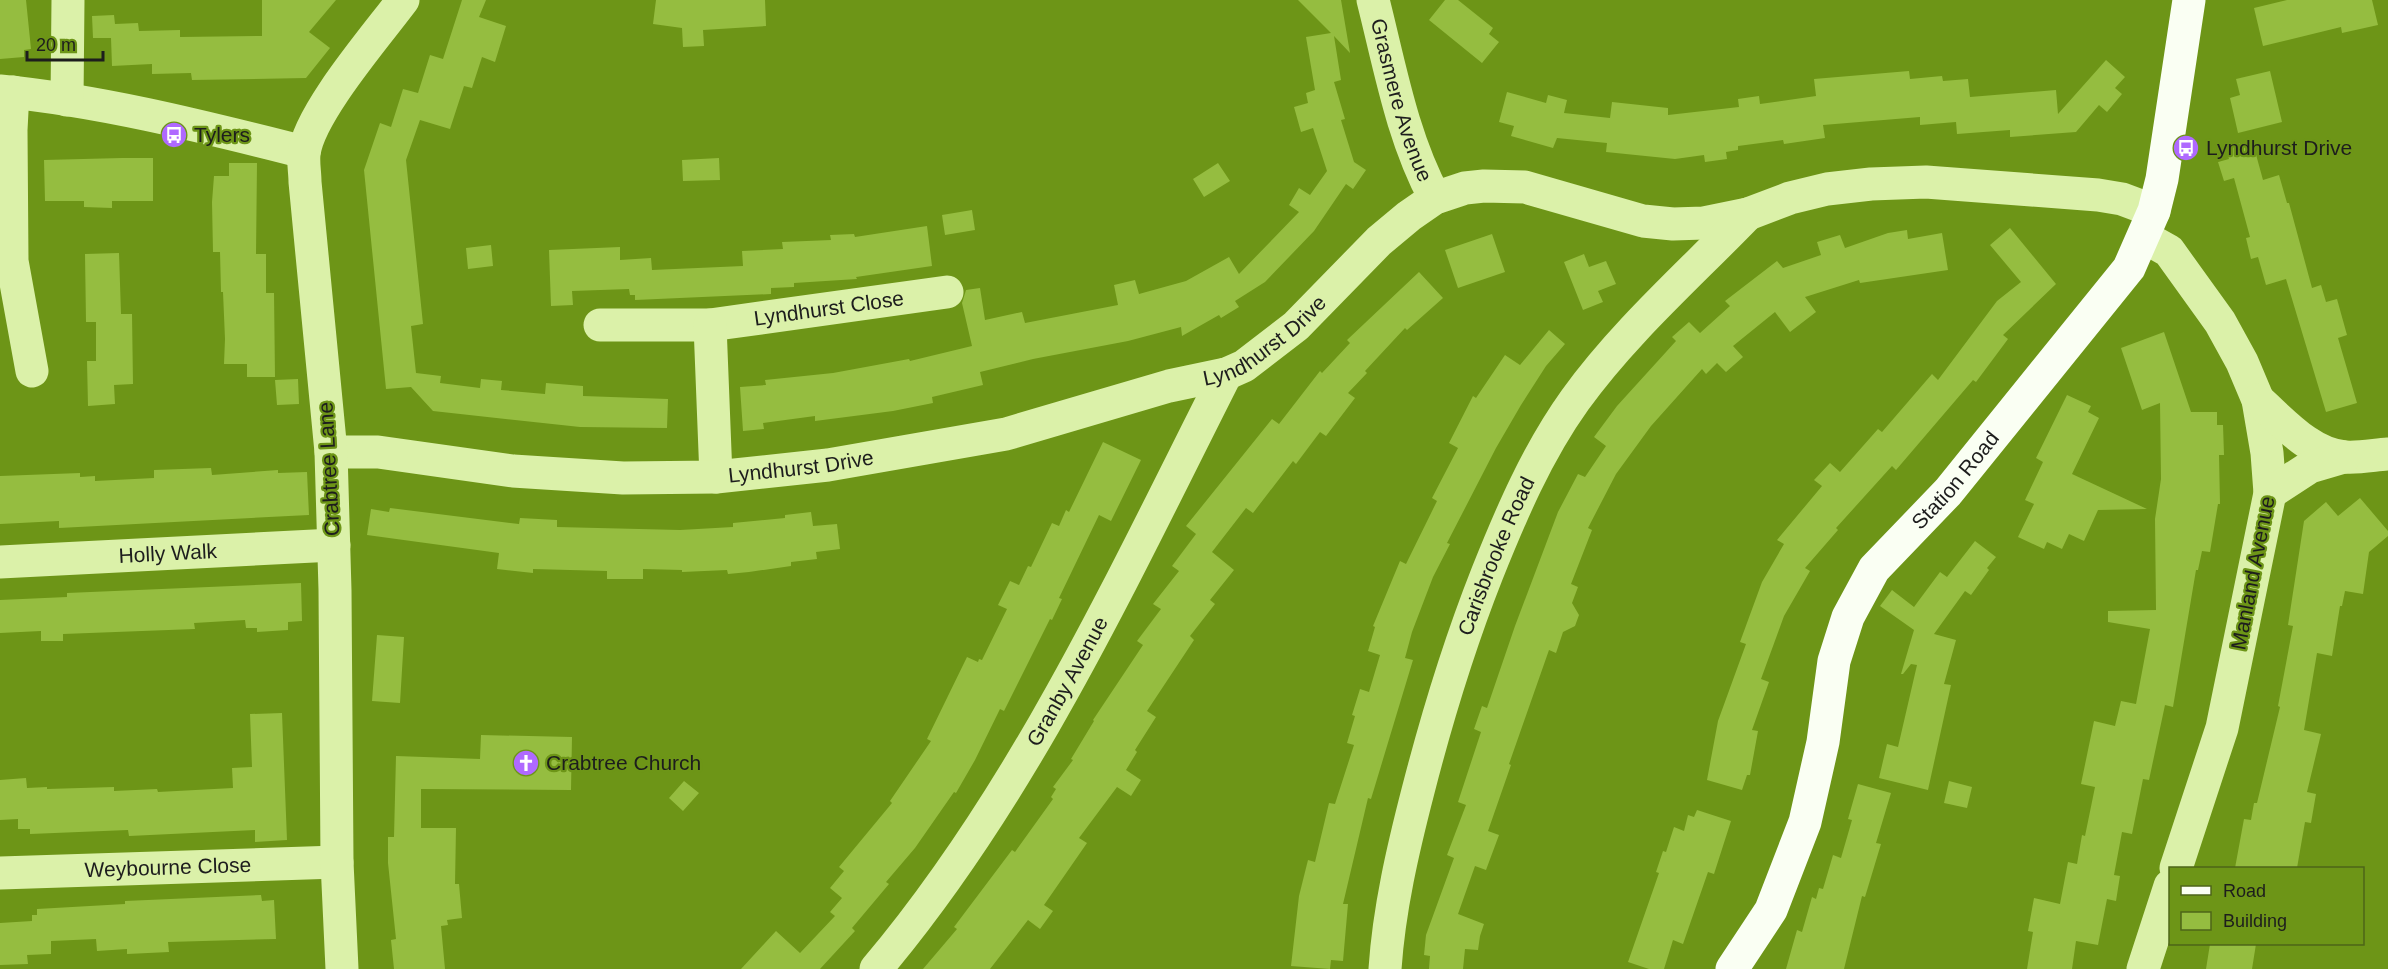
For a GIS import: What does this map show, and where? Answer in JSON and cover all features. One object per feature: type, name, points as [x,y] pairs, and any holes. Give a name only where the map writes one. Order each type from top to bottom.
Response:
[{"type":"main road","name":"Station Road","points":[[1732,969],[1771,910],[1805,822],[1823,742],[1834,661],[1848,616],[1874,569],[1955,483],[2129,268],[2149,224],[2162,179],[2189,0]]},
{"type":"street","points":[[67,100],[69,0]]},
{"type":"street","name":"Crabtree Lane","points":[[342,969],[337,862],[331,452],[304,152],[317,118],[334,91],[403,0]]},
{"type":"street","name":"Grasmere Avenue","points":[[1373,0],[1408,136],[1420,170],[1435,198]]},
{"type":"street","points":[[32,371],[12,261],[11,130],[7,91],[177,120],[304,152]]},
{"type":"street","name":"Lyndhurst Drive","points":[[331,452],[378,452],[459,465],[524,472],[622,478],[716,477],[828,465],[1006,434],[1169,386],[1226,374],[1244,366],[1296,326],[1379,241],[1408,216],[1435,198],[1465,188],[1525,187],[1643,220],[1673,225],[1704,223],[1748,214],[1790,198],[1827,189],[1871,184],[1926,182],[2098,195],[2122,199],[2149,224]]},
{"type":"street","name":"Carisbrooke Road","points":[[1385,969],[1390,916],[1404,846],[1461,640],[1501,540],[1535,464],[1574,401],[1613,352],[1748,214]]},
{"type":"street","name":"Manland Avenue","points":[[2149,224],[2220,322],[2242,362],[2258,400],[2267,453],[2270,493],[2222,728],[2176,867]]},
{"type":"street","name":"Lyndhurst Close","points":[[600,325],[710,325],[947,292]]},
{"type":"street","points":[[710,325],[716,477]]},
{"type":"street","name":"Granby Avenue","points":[[876,969],[907,932],[958,863],[1007,789],[1062,693],[1226,374]]},
{"type":"street","points":[[2258,400],[2299,437],[2315,447],[2344,457]]},
{"type":"street","points":[[2270,493],[2310,467],[2344,457],[2388,454]]},
{"type":"street","name":"Holly Walk","points":[[0,562],[334,545]]},
{"type":"street","name":"Weybourne Close","points":[[0,873],[337,862]]},
{"type":"street","points":[[2143,969],[2169,889]]},
{"type":"building","points":[[0,0],[26,0],[31,49],[24,50],[24,57],[0,59]]},
{"type":"building","points":[[262,0],[336,0],[309,32],[330,48],[306,78],[192,80],[191,73],[152,74],[152,64],[112,66],[111,38],[93,38],[92,16],[114,15],[115,24],[138,23],[139,31],[180,30],[180,37],[262,36]]},
{"type":"building","points":[[462,0],[486,0],[479,17],[506,26],[495,62],[482,57],[472,88],[464,86],[450,129],[420,120],[406,160],[423,324],[411,326],[416,373],[441,376],[440,383],[480,388],[481,379],[502,381],[501,390],[545,394],[546,383],[583,386],[583,396],[668,399],[667,428],[580,427],[433,411],[411,387],[386,389],[364,170],[380,123],[391,127],[403,89],[418,93],[430,55],[443,59]]},
{"type":"building","points":[[656,0],[765,0],[766,26],[703,30],[704,46],[683,47],[682,28],[653,24]]},
{"type":"building","points":[[1298,0],[1341,0],[1350,53],[1334,36],[1341,80],[1334,82],[1345,119],[1341,120],[1354,162],[1366,170],[1353,189],[1346,184],[1314,231],[1265,282],[1235,301],[1239,307],[1221,318],[1219,315],[1182,336],[1181,327],[1128,341],[1033,359],[980,372],[983,385],[932,397],[933,403],[893,411],[815,421],[815,416],[763,423],[764,429],[743,431],[740,387],[766,385],[765,380],[833,373],[909,359],[910,361],[972,346],[962,303],[966,290],[980,288],[985,320],[1022,312],[1025,323],[1118,305],[1114,285],[1135,280],[1139,294],[1186,281],[1229,257],[1239,274],[1299,212],[1289,205],[1299,188],[1310,195],[1327,171],[1313,128],[1301,132],[1294,107],[1308,103],[1306,93],[1315,90],[1306,37],[1331,33]]},
{"type":"building","points":[[1445,0],[1458,0],[1493,28],[1489,34],[1499,42],[1482,63],[1429,20]]},
{"type":"building","points":[[2287,0],[2372,0],[2378,25],[2342,33],[2341,27],[2263,46],[2254,8]]},
{"type":"building","points":[[2106,60],[2125,77],[2115,88],[2122,94],[2107,112],[2099,105],[2076,132],[2010,137],[2010,130],[1957,134],[1956,122],[1920,125],[1920,117],[1823,125],[1825,138],[1784,144],[1783,140],[1738,146],[1738,150],[1726,152],[1727,159],[1705,162],[1704,155],[1675,159],[1606,152],[1607,143],[1557,138],[1553,148],[1511,136],[1514,126],[1499,122],[1507,92],[1546,103],[1548,95],[1567,100],[1564,113],[1610,118],[1612,102],[1668,108],[1668,115],[1739,107],[1738,99],[1759,96],[1760,104],[1816,96],[1814,79],[1909,71],[1910,79],[1942,76],[1943,81],[1968,79],[1970,97],[2056,90],[2058,114]]},
{"type":"building","points":[[2270,71],[2282,122],[2238,133],[2230,98],[2240,95],[2236,79]]},
{"type":"building","points":[[2252,140],[2263,180],[2279,175],[2312,288],[2321,285],[2326,302],[2337,299],[2347,335],[2338,338],[2357,403],[2326,412],[2286,279],[2266,285],[2258,257],[2251,259],[2246,238],[2250,237],[2234,178],[2224,181],[2218,162],[2229,159],[2226,147]]},
{"type":"building","points":[[153,158],[153,201],[112,201],[112,208],[84,207],[84,201],[45,201],[44,160]]},
{"type":"building","points":[[719,158],[720,180],[683,181],[682,160]]},
{"type":"building","points":[[229,163],[257,163],[256,254],[266,254],[266,293],[274,293],[275,377],[247,377],[247,364],[224,364],[223,292],[221,292],[220,252],[213,252],[212,202],[214,176],[229,176]]},
{"type":"building","points":[[1218,163],[1230,181],[1204,197],[1193,179]]},
{"type":"building","points":[[972,210],[975,230],[945,235],[942,215]]},
{"type":"building","points":[[927,226],[932,266],[856,277],[857,279],[794,283],[794,287],[771,288],[771,294],[635,300],[635,295],[630,295],[629,289],[572,291],[573,305],[551,306],[549,250],[620,247],[620,260],[651,258],[652,270],[743,266],[742,251],[783,249],[782,242],[831,240],[830,235],[854,234],[855,237]]},
{"type":"building","points":[[2010,228],[2056,284],[2003,335],[2008,339],[1976,382],[1973,380],[1896,470],[1892,466],[1836,528],[1838,530],[1805,568],[1810,571],[1784,616],[1761,679],[1769,682],[1752,730],[1758,731],[1750,775],[1747,775],[1742,790],[1707,780],[1718,721],[1746,644],[1740,642],[1762,582],[1784,544],[1777,540],[1822,486],[1814,480],[1830,463],[1840,472],[1878,429],[1882,432],[1932,374],[1938,380],[1997,301],[2021,282],[1990,245]]},
{"type":"building","points":[[1907,230],[1908,239],[1942,233],[1948,270],[1860,283],[1859,280],[1805,297],[1816,312],[1790,332],[1775,312],[1733,346],[1743,357],[1726,372],[1717,363],[1706,374],[1702,369],[1651,426],[1616,474],[1588,528],[1592,530],[1571,584],[1578,587],[1572,603],[1579,615],[1575,626],[1563,632],[1556,653],[1549,650],[1488,831],[1499,835],[1486,870],[1475,866],[1458,914],[1484,924],[1478,950],[1465,949],[1463,969],[1429,969],[1430,956],[1424,955],[1426,935],[1454,858],[1447,855],[1466,805],[1458,802],[1481,732],[1474,729],[1482,706],[1487,708],[1558,512],[1578,474],[1585,477],[1606,446],[1594,437],[1617,406],[1676,341],[1672,337],[1689,322],[1700,333],[1730,306],[1725,301],[1777,261],[1783,268],[1821,255],[1817,242],[1840,235],[1845,248],[1888,233]]},
{"type":"building","points":[[1492,234],[1505,272],[1458,288],[1445,250]]},
{"type":"building","points":[[491,245],[493,266],[468,269],[466,248]]},
{"type":"building","points":[[119,253],[121,314],[132,314],[133,384],[114,385],[115,404],[88,406],[87,361],[96,361],[96,322],[86,322],[85,254]]},
{"type":"building","points":[[1584,254],[1589,267],[1606,261],[1616,284],[1598,291],[1603,302],[1583,310],[1564,262]]},
{"type":"building","points":[[1419,272],[1443,298],[1407,330],[1405,328],[1365,371],[1367,373],[1348,393],[1355,398],[1326,436],[1320,432],[1296,464],[1293,461],[1253,513],[1246,508],[1212,552],[1234,570],[1210,600],[1215,604],[1190,636],[1194,640],[1147,711],[1156,717],[1135,750],[1137,752],[1126,770],[1141,780],[1131,796],[1117,787],[1079,838],[1087,843],[1044,905],[1053,911],[1040,929],[1028,920],[990,969],[923,969],[957,929],[954,927],[1012,850],[1015,852],[1053,799],[1051,797],[1056,789],[1053,787],[1073,760],[1071,759],[1093,720],[1143,645],[1137,641],[1161,609],[1153,604],[1179,571],[1172,566],[1196,534],[1186,526],[1272,419],[1279,424],[1320,371],[1322,373],[1350,343],[1347,340]]},
{"type":"building","points":[[1549,330],[1565,344],[1546,366],[1496,448],[1447,543],[1450,544],[1433,577],[1412,632],[1405,658],[1413,660],[1371,799],[1368,798],[1343,904],[1348,904],[1343,961],[1331,960],[1330,969],[1291,966],[1299,896],[1308,860],[1315,862],[1329,803],[1335,804],[1354,745],[1347,743],[1360,689],[1369,692],[1380,655],[1368,651],[1375,627],[1373,626],[1400,561],[1406,564],[1437,501],[1432,498],[1458,448],[1449,443],[1473,396],[1476,398],[1505,355],[1520,365]]},
{"type":"building","points":[[2164,332],[2191,412],[2217,412],[2217,425],[2223,425],[2224,455],[2219,455],[2220,504],[2218,504],[2210,552],[2202,551],[2198,570],[2196,570],[2173,707],[2165,705],[2149,780],[2143,779],[2132,834],[2122,832],[2114,875],[2120,876],[2116,901],[2107,899],[2098,945],[2076,941],[2072,969],[2027,969],[2033,932],[2028,931],[2034,898],[2060,904],[2068,862],[2077,864],[2082,835],[2085,836],[2095,787],[2081,784],[2094,721],[2115,726],[2121,701],[2136,704],[2150,629],[2108,622],[2108,611],[2156,610],[2155,519],[2161,479],[2160,403],[2142,410],[2121,348]]},
{"type":"building","points":[[298,379],[299,404],[277,405],[275,380]]},
{"type":"building","points":[[2067,395],[2091,406],[2088,412],[2099,418],[2072,474],[2147,509],[2098,510],[2084,541],[2069,534],[2062,549],[2047,542],[2044,549],[2018,537],[2034,504],[2025,500],[2043,462],[2036,458]]},
{"type":"building","points":[[1103,442],[1141,460],[1111,521],[1099,515],[1059,598],[1062,599],[1052,620],[1050,619],[1004,711],[1000,709],[956,793],[954,792],[915,848],[886,882],[889,884],[852,928],[855,931],[820,969],[741,969],[776,931],[800,953],[835,916],[830,912],[842,898],[830,888],[844,871],[839,867],[892,803],[890,801],[931,741],[927,739],[967,657],[978,662],[979,659],[982,660],[1007,609],[998,605],[1010,581],[1019,585],[1028,566],[1031,567],[1052,523],[1059,526],[1066,510],[1069,512]]},
{"type":"building","points":[[211,468],[212,475],[278,470],[278,473],[307,472],[309,515],[59,528],[59,521],[0,524],[0,476],[80,473],[80,477],[95,476],[95,481],[154,478],[154,470]]},
{"type":"building","points":[[2360,498],[2388,531],[2388,536],[2369,552],[2363,594],[2345,591],[2342,606],[2340,606],[2332,656],[2317,653],[2304,730],[2321,734],[2307,792],[2316,794],[2311,823],[2305,822],[2297,867],[2235,867],[2244,819],[2251,820],[2254,803],[2257,803],[2280,707],[2278,706],[2293,626],[2288,625],[2304,521],[2326,502],[2338,516]]},
{"type":"building","points":[[390,508],[519,524],[520,518],[557,520],[557,527],[680,530],[733,527],[733,523],[785,518],[785,515],[811,512],[813,526],[837,524],[840,549],[816,552],[817,559],[791,562],[791,566],[728,574],[727,570],[682,572],[682,570],[643,569],[643,579],[607,579],[607,571],[533,569],[533,573],[497,569],[499,553],[367,535],[371,509],[389,512]]},
{"type":"building","points":[[1975,541],[1996,557],[1971,595],[1965,591],[1934,634],[1956,640],[1944,684],[1951,685],[1928,790],[1879,778],[1887,744],[1898,747],[1917,665],[1911,664],[1901,674],[1914,630],[1880,606],[1892,590],[1914,607],[1940,572],[1947,577]]},
{"type":"building","points":[[301,583],[302,621],[288,622],[288,630],[257,632],[257,628],[246,628],[245,620],[194,623],[195,629],[63,634],[63,641],[41,641],[41,631],[0,633],[0,600],[67,597],[67,593]]},
{"type":"building","points":[[377,635],[404,637],[400,703],[372,701]]},
{"type":"building","points":[[282,713],[287,840],[255,842],[255,830],[129,836],[128,830],[30,834],[30,829],[18,829],[18,819],[0,820],[0,780],[26,778],[27,788],[47,787],[47,789],[114,787],[114,791],[157,789],[158,792],[233,788],[232,768],[252,767],[250,714]]},
{"type":"building","points":[[481,735],[572,737],[571,790],[421,789],[421,828],[456,828],[455,884],[459,884],[462,918],[447,920],[448,925],[441,926],[445,969],[394,969],[391,940],[396,939],[388,863],[388,837],[394,837],[396,756],[480,759]]},
{"type":"building","points":[[684,781],[699,793],[683,811],[669,798]]},
{"type":"building","points":[[1949,781],[1972,787],[1967,808],[1944,803]]},
{"type":"building","points":[[1858,784],[1891,793],[1876,843],[1881,844],[1865,897],[1862,896],[1844,969],[1786,969],[1797,930],[1802,932],[1812,897],[1816,899],[1819,888],[1823,889],[1833,855],[1841,858],[1852,820],[1848,819]]},
{"type":"building","points":[[1697,810],[1731,821],[1714,874],[1708,872],[1683,944],[1673,940],[1664,969],[1649,969],[1628,962],[1659,873],[1656,872],[1663,851],[1666,852],[1674,827],[1684,831],[1688,815],[1694,817]]},
{"type":"building","points":[[261,895],[262,901],[274,900],[276,939],[168,942],[169,952],[127,954],[127,949],[97,951],[96,939],[51,941],[51,954],[27,955],[28,964],[0,965],[0,923],[32,921],[32,915],[37,915],[37,909],[125,904],[125,901]]},
{"type":"building","points":[[2210,945],[2256,945],[2252,969],[2206,969]]},
{"type":"place","name":"Tylers","points":[[174,135]]},
{"type":"place","name":"Lyndhurst Drive","points":[[2186,148]]},
{"type":"place","name":"Crabtree Church","points":[[526,763]]}]
